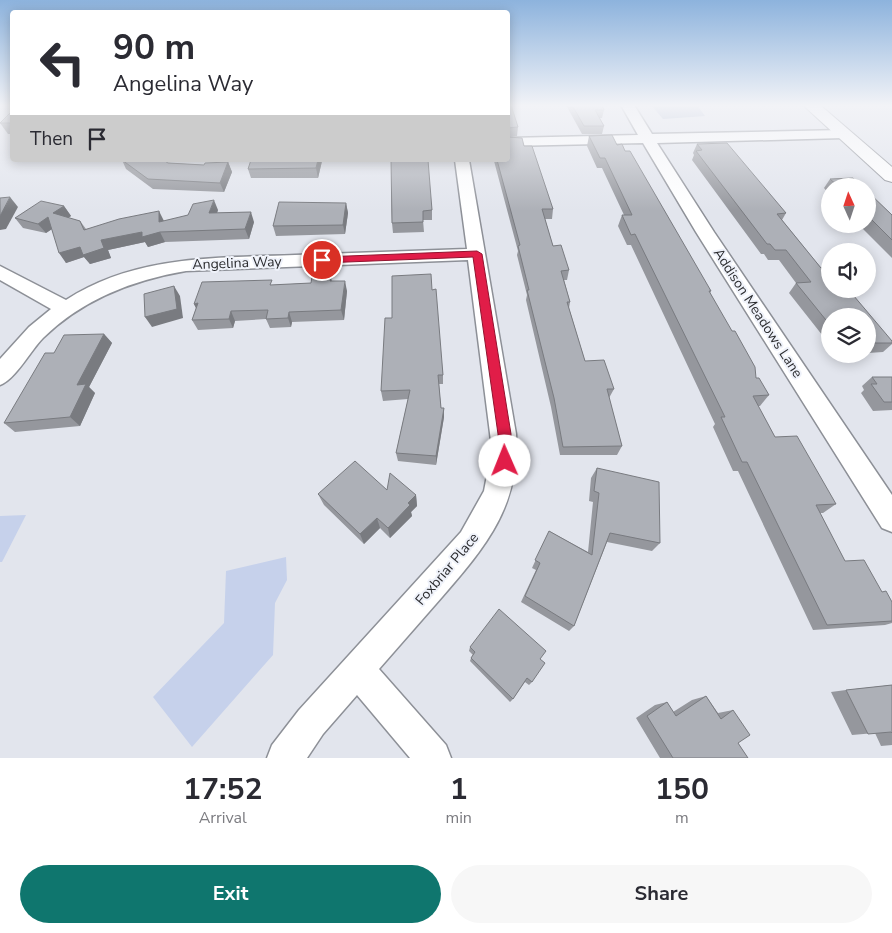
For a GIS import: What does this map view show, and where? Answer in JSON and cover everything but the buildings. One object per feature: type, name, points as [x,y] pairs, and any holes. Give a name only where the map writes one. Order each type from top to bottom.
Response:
[{"type":"street","points":[[510,142],[565,140]]},
{"type":"street","name":"Addison Meadows Lane","points":[[650,140],[710,240],[892,519]]},
{"type":"street","points":[[850,140],[892,176]]},
{"type":"street","name":"Foxbriar Place","points":[[285,758],[300,736],[472,542],[487,518],[500,485],[505,461],[504,434],[462,162]]},
{"type":"street","name":"Angelina Way","points":[[0,376],[24,344],[46,322],[65,308],[114,282],[156,270],[186,265],[477,254]]},
{"type":"street","points":[[0,272],[65,308]]},
{"type":"street","points":[[358,670],[433,758]]},
{"type":"shaded area","points":[[26,515],[2,562],[0,562],[0,516]]},
{"type":"shaded area","points":[[286,557],[287,580],[275,603],[273,655],[192,747],[153,697],[224,623],[226,571]]},
{"type":"route","points":[[322,260],[477,254],[504,434],[505,461]]}]
